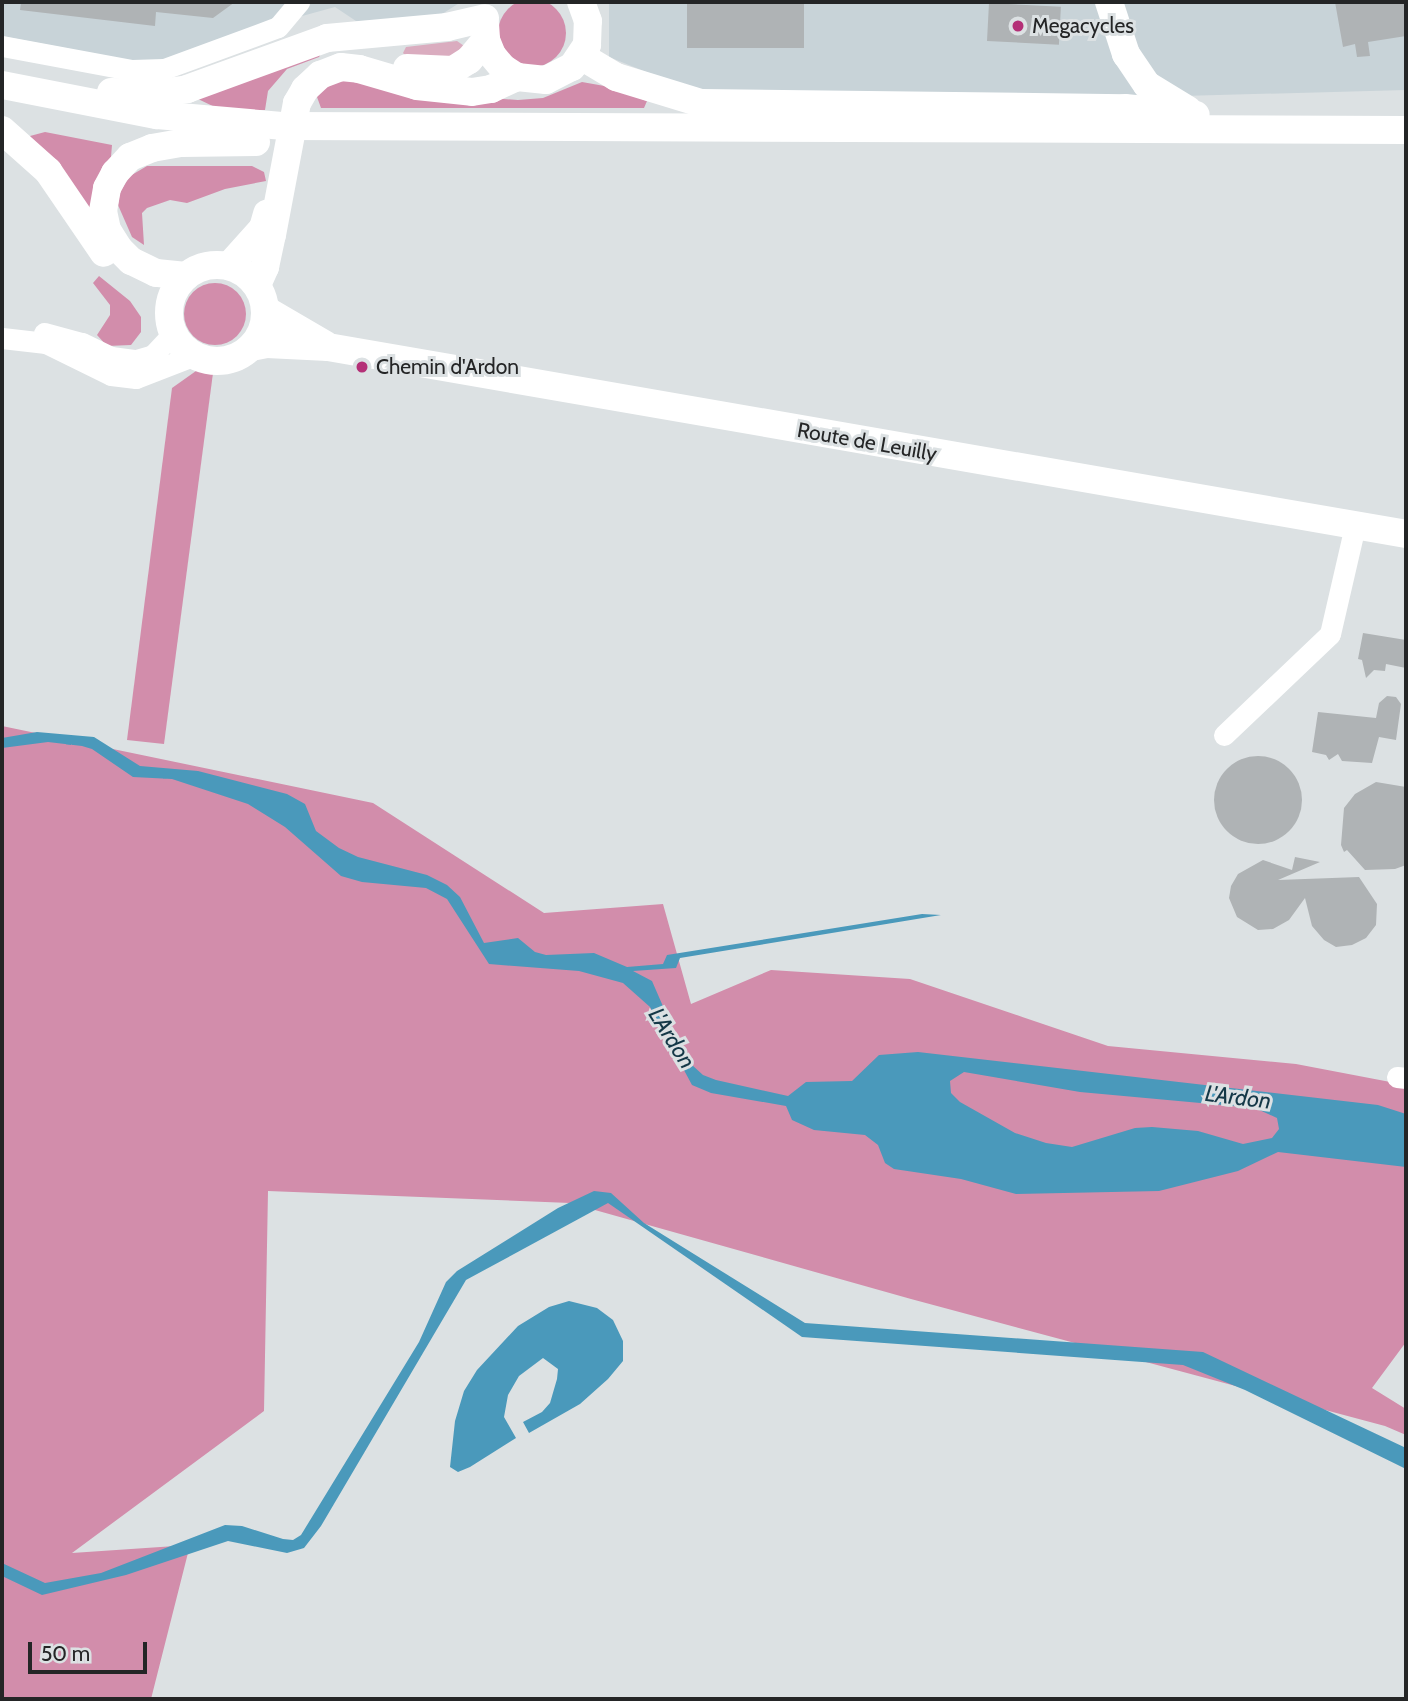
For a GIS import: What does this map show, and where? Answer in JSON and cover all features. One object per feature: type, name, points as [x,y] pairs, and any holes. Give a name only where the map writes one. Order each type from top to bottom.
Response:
[{"type":"main road","points":[[488,20],[492,55],[503,68],[517,77],[539,80],[560,76],[582,56],[589,33],[586,4]]},
{"type":"main road","points":[[1109,4],[1126,54],[1147,85],[1197,115]]},
{"type":"main road","points":[[2,85],[102,92],[167,92],[187,89],[319,39],[447,27],[488,20]]},
{"type":"main road","points":[[229,266],[263,228],[288,99],[295,81],[313,64],[335,55],[355,55],[438,72],[453,70],[469,60],[488,20]]},
{"type":"main road","points":[[582,56],[616,77],[701,103],[1125,108],[1234,117],[1292,130]]},
{"type":"main road","points":[[251,347],[264,324],[261,298],[268,256],[297,103],[305,89],[320,75],[341,67],[359,69],[417,86],[472,92],[491,89],[517,77]]},
{"type":"main road","points":[[2,85],[157,115],[221,132],[339,135],[379,127],[1406,131]]},
{"type":"main road","points":[[2,130],[48,171],[114,266],[171,316]]},
{"type":"main road","points":[[186,276],[156,273],[131,261],[119,249],[107,230],[103,211],[107,188],[115,173],[130,157],[152,148],[221,132]]},
{"type":"main road","points":[[211,265],[229,266],[249,276],[261,298],[328,346],[267,344],[251,347],[229,359],[217,361],[195,355],[177,339],[171,316],[179,284],[186,276],[211,265]]},
{"type":"main road","name":"Route de Leuilly","points":[[328,346],[1406,534]]},
{"type":"street","points":[[2,46],[132,70],[164,69],[278,27],[299,2]]},
{"type":"street","points":[[2,337],[26,332],[55,334],[111,357],[136,360],[153,355],[167,339],[171,316]]},
{"type":"street","points":[[2,337],[47,343],[111,375],[136,378],[195,355]]},
{"type":"street","points":[[1224,735],[1330,634],[1356,526]]},
{"type":"shaded area","points":[[525,-1],[539,-1],[551,4],[561,14],[566,33],[561,52],[551,62],[539,67],[525,67],[513,62],[503,52],[498,40],[498,26],[503,14],[513,4]]},
{"type":"shaded area","points":[[2,2],[461,2],[434,19],[356,21],[335,7],[273,24],[172,60],[127,60],[2,36]]},
{"type":"shaded area","points":[[609,2],[1406,2],[1406,90],[1146,97],[706,96],[609,57]]},
{"type":"shaded area","points":[[457,41],[467,48],[460,56],[410,61],[403,53],[406,47]]},
{"type":"shaded area","points":[[324,49],[319,57],[287,69],[268,91],[265,110],[221,110],[198,99]]},
{"type":"shaded area","points":[[348,75],[387,90],[518,100],[543,98],[582,82],[610,87],[647,101],[644,108],[321,108],[317,97],[321,85]]},
{"type":"shaded area","points":[[45,132],[112,145],[111,157],[100,174],[90,217],[34,151],[30,136]]},
{"type":"shaded area","points":[[147,166],[252,166],[264,172],[266,181],[225,189],[187,203],[170,200],[147,208],[142,213],[144,245],[132,237],[118,205],[120,192],[130,176]]},
{"type":"shaded area","points":[[99,276],[130,301],[141,317],[141,332],[131,345],[107,346],[97,335],[110,315],[110,305],[93,283]]},
{"type":"shaded area","points":[[215,283],[237,292],[246,314],[237,336],[215,345],[193,336],[184,314],[193,292]]},
{"type":"shaded area","points":[[196,371],[213,373],[164,744],[127,740],[172,388]]},
{"type":"shaded area","points":[[2,726],[373,803],[544,913],[663,904],[691,1004],[771,970],[910,979],[1108,1046],[1296,1064],[1406,1085],[1406,1342],[1372,1388],[1406,1409],[1406,1435],[1385,1426],[911,1299],[570,1203],[268,1191],[264,1411],[72,1553],[190,1545],[151,1699],[2,1699]]},
{"type":"water","name":"L'Ardon","points":[[37,732],[94,737],[140,766],[198,771],[287,794],[305,804],[316,831],[339,848],[358,857],[427,875],[447,885],[460,897],[484,943],[518,938],[535,952],[546,955],[594,953],[627,967],[663,964],[667,955],[922,914],[941,915],[680,958],[676,968],[633,971],[652,981],[682,1050],[692,1065],[703,1075],[716,1080],[788,1096],[806,1082],[852,1081],[879,1055],[918,1052],[1378,1105],[1406,1114],[1406,1167],[1278,1152],[1238,1171],[1159,1191],[1016,1194],[961,1179],[894,1169],[885,1163],[878,1145],[865,1135],[814,1130],[792,1120],[786,1106],[711,1093],[692,1085],[650,1007],[623,983],[579,971],[489,964],[447,899],[426,888],[362,882],[341,876],[285,827],[248,804],[172,779],[133,777],[92,749],[82,746],[48,742],[2,748],[2,738]],"holes":[[[964,1072],[1080,1092],[1255,1108],[1277,1118],[1279,1129],[1272,1138],[1243,1144],[1198,1131],[1135,1128],[1072,1147],[1046,1143],[1015,1133],[960,1102],[951,1093],[950,1081]]]},
{"type":"water","points":[[594,1191],[611,1193],[644,1223],[805,1323],[1203,1352],[1406,1448],[1406,1469],[1245,1390],[1183,1365],[802,1337],[608,1203],[466,1280],[321,1526],[304,1548],[287,1553],[228,1541],[126,1575],[42,1595],[2,1576],[2,1563],[45,1583],[101,1573],[225,1525],[242,1526],[283,1539],[293,1540],[301,1535],[419,1342],[446,1282],[457,1271],[558,1208]]},
{"type":"water","points":[[569,1301],[597,1308],[613,1320],[623,1341],[623,1361],[608,1379],[580,1404],[529,1433],[523,1422],[542,1412],[550,1403],[557,1379],[558,1369],[543,1358],[519,1376],[508,1395],[504,1417],[516,1438],[470,1467],[458,1472],[450,1467],[455,1421],[464,1391],[477,1370],[518,1326],[549,1307]]},
{"type":"building","points":[[21,2],[235,2],[213,18],[156,12],[155,26],[20,10]]},
{"type":"building","points":[[687,2],[804,2],[804,48],[687,48]]},
{"type":"building","points":[[1335,2],[1406,2],[1406,36],[1368,42],[1370,56],[1357,57],[1355,44],[1343,47]]},
{"type":"building","points":[[989,3],[1061,7],[1059,45],[987,41]]},
{"type":"building","points":[[1363,633],[1406,640],[1406,668],[1386,664],[1385,671],[1374,670],[1366,678],[1362,660],[1358,659]]},
{"type":"building","points":[[1387,696],[1396,697],[1401,704],[1396,740],[1379,737],[1372,763],[1342,761],[1338,754],[1329,760],[1326,755],[1312,752],[1318,712],[1376,718],[1379,703]]},
{"type":"building","points":[[1249,756],[1267,756],[1283,763],[1295,775],[1302,791],[1302,809],[1295,825],[1283,837],[1267,844],[1249,844],[1233,837],[1221,825],[1214,809],[1214,791],[1221,775],[1233,763]]},
{"type":"building","points":[[1376,782],[1406,787],[1406,865],[1395,869],[1365,870],[1347,850],[1344,852],[1341,845],[1344,808],[1355,794]]},
{"type":"building","points":[[1295,857],[1320,862],[1278,880],[1359,877],[1377,904],[1376,925],[1366,938],[1352,945],[1336,947],[1324,940],[1312,926],[1305,898],[1289,920],[1273,929],[1258,930],[1237,917],[1229,898],[1231,886],[1238,874],[1263,860],[1292,870]]},
{"type":"place","name":"Megacycles","points":[[1018,26]]},
{"type":"place","name":"Chemin d'Ardon","points":[[362,367]]}]
